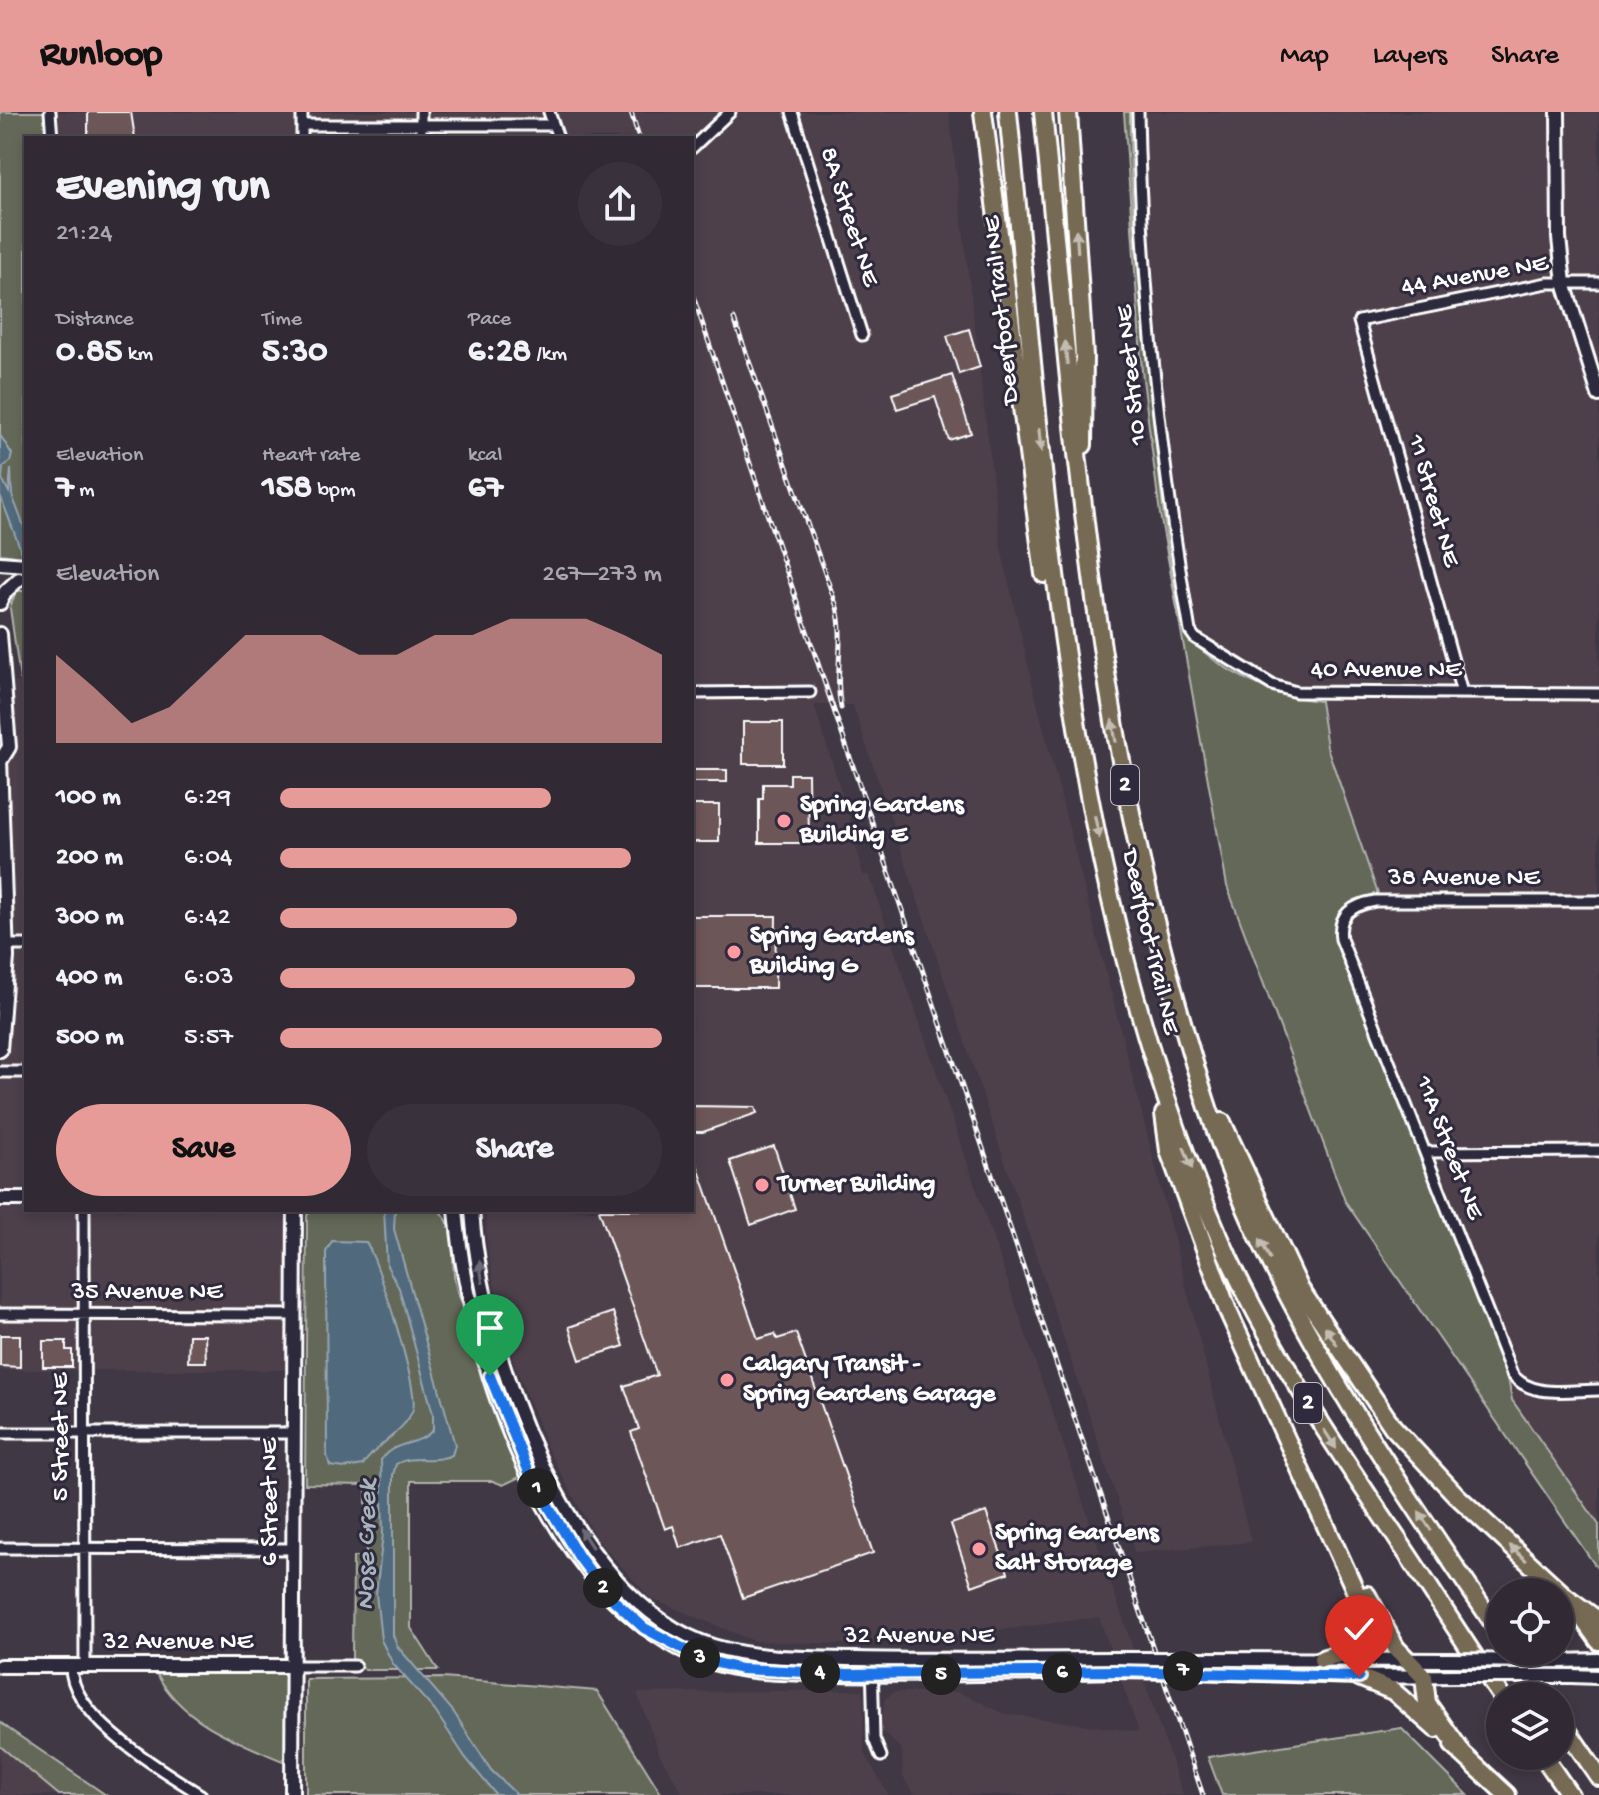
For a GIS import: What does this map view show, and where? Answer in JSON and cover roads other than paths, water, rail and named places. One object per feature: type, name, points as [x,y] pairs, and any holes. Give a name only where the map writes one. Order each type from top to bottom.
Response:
[{"type":"highway","points":[[975,112],[994,210]]},
{"type":"highway","points":[[983,112],[1043,569],[1072,695]]},
{"type":"highway","name":"Deerfoot Trail NE","points":[[1008,112],[1054,567],[1072,695],[1125,954],[1160,1085],[1218,1235],[1272,1345],[1329,1438],[1492,1682]]},
{"type":"highway","name":"Deerfoot Trail NE","points":[[1043,112],[1080,486],[1114,734],[1147,896],[1198,1078],[1255,1229],[1302,1321],[1374,1443],[1486,1612]]},
{"type":"highway","points":[[1068,112],[1084,356],[1085,425],[1080,486]]},
{"type":"highway","points":[[1198,1078],[1227,1132],[1300,1289],[1393,1427],[1456,1495],[1546,1578]]},
{"type":"highway","points":[[1160,1085],[1169,1151],[1228,1311],[1367,1623],[1367,1632],[1358,1646],[1322,1659]]},
{"type":"highway","points":[[1301,1475],[1404,1658],[1424,1677],[1427,1703],[1461,1751]]},
{"type":"highway","points":[[1574,1603],[1599,1621]]},
{"type":"highway","points":[[1574,1608],[1599,1641]]},
{"type":"highway","points":[[1359,1677],[1393,1691],[1507,1795]]},
{"type":"highway","points":[[1574,1740],[1599,1777]]},
{"type":"highway","points":[[1553,1770],[1570,1795]]},
{"type":"main road","points":[[1558,112],[1559,238],[1564,283],[1599,395]]},
{"type":"main road","points":[[0,563],[21,564]]},
{"type":"main road","points":[[0,578],[23,580]]},
{"type":"main road","points":[[0,603],[5,592],[23,580]]},
{"type":"main road","points":[[0,634],[9,747],[0,760],[3,945],[7,990],[0,1050]]},
{"type":"main road","points":[[0,1199],[24,1199]]},
{"type":"main road","name":"6 Street NE","points":[[292,1795],[295,1212]]},
{"type":"main road","name":"32 Avenue NE","points":[[456,1212],[478,1339],[507,1424],[552,1516],[607,1594],[644,1628],[705,1660],[774,1672],[872,1675],[1113,1665]]},
{"type":"main road","name":"32 Avenue NE","points":[[472,1212],[494,1338],[521,1417],[568,1511],[618,1581],[655,1616],[711,1645],[772,1657],[1197,1666],[1359,1677],[1599,1677]]},
{"type":"main road","name":"32 Avenue NE","points":[[1197,1666],[1322,1659],[1599,1660]]},
{"type":"main road","name":"32 Avenue NE","points":[[0,1666],[292,1666]]},
{"type":"street","points":[[50,112],[52,136]]},
{"type":"street","points":[[302,112],[302,136]]},
{"type":"street","points":[[421,112],[421,136]]},
{"type":"street","points":[[549,112],[557,136]]},
{"type":"street","points":[[694,146],[730,112]]},
{"type":"street","name":"8A Street NE","points":[[792,112],[862,335]]},
{"type":"street","name":"10 Street NE","points":[[1138,112],[1143,257],[1154,374],[1172,523],[1190,631]]},
{"type":"street","points":[[302,125],[553,125]]},
{"type":"street","name":"44 Avenue NE","points":[[1359,321],[1547,283],[1599,283]]},
{"type":"street","name":"11 Street NE","points":[[1359,321],[1462,693]]},
{"type":"street","name":"40 Avenue NE","points":[[1190,631],[1272,685],[1296,692],[1599,694]]},
{"type":"street","points":[[694,693],[810,692]]},
{"type":"street","name":"38 Avenue NE","points":[[1339,925],[1347,912],[1358,904],[1375,901],[1599,901]]},
{"type":"street","name":"11A Street NE","points":[[1339,925],[1341,939],[1510,1368],[1521,1385],[1534,1390],[1599,1390]]},
{"type":"street","points":[[3,945],[24,945]]},
{"type":"street","points":[[0,1072],[24,1072]]},
{"type":"street","points":[[1426,1152],[1599,1151]]},
{"type":"street","name":"5 Street NE","points":[[84,1212],[85,1665]]},
{"type":"street","name":"35 Avenue NE","points":[[0,1314],[294,1315]]},
{"type":"street","points":[[0,1433],[293,1433]]},
{"type":"street","points":[[0,1548],[293,1549]]},
{"type":"street","points":[[872,1659],[874,1739],[881,1756]]},
{"type":"street","points":[[71,1665],[70,1678],[79,1697],[113,1733],[201,1795]]},
{"type":"street","name":"32 Avenue NE","points":[[292,1666],[355,1666]]},
{"type":"water","points":[[0,435],[12,454],[10,462],[3,467],[2,479],[9,492],[11,469],[12,495],[24,527],[24,559],[0,495]]},
{"type":"water","points":[[384,1212],[395,1212],[394,1229],[455,1445],[452,1455],[445,1458],[396,1464],[393,1475],[393,1635],[397,1646],[453,1711],[491,1770],[517,1795],[496,1795],[465,1757],[435,1711],[393,1664],[381,1640],[376,1594],[383,1534],[381,1460],[392,1449],[420,1439],[433,1430],[433,1414],[399,1288],[387,1266]]},
{"type":"water","points":[[332,1241],[366,1242],[396,1325],[413,1397],[413,1409],[404,1425],[363,1465],[345,1468],[330,1466],[327,1455],[326,1252]]},
{"type":"railway","points":[[631,112],[638,136]]},
{"type":"railway","points":[[694,299],[1203,1795]]},
{"type":"railway","points":[[734,319],[837,607],[841,708]]},
{"type":"place","name":"Spring Gardens Building E","points":[[784,821]]},
{"type":"place","name":"Spring Gardens Building G","points":[[734,952]]},
{"type":"place","name":"Turner Building","points":[[762,1185]]},
{"type":"place","name":"Calgary Transit - Spring Gardens Garage","points":[[727,1380]]},
{"type":"place","name":"Spring Gardens Salt Storage","points":[[979,1549]]},
{"type":"water label","name":"Nose Creek","points":[[368,1545]]}]
